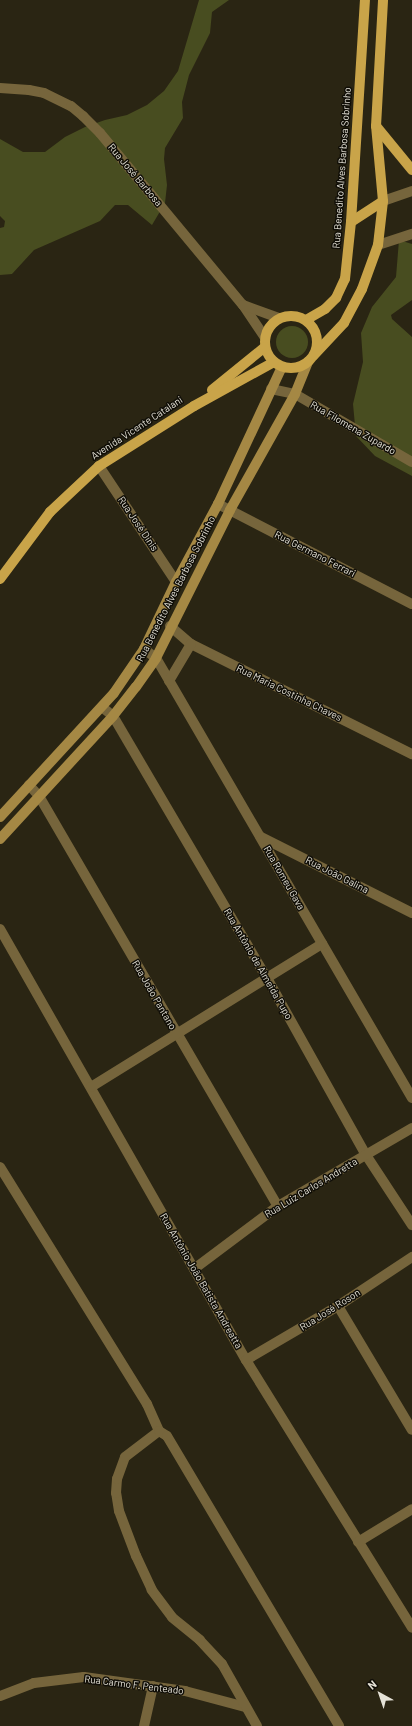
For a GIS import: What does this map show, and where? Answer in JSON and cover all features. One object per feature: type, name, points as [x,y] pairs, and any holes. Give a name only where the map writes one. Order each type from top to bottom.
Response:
[{"type":"main road","name":"Rua Benedito Alves Barbosa Sobrinho","points":[[306,320],[325,309],[336,298],[345,279],[351,222],[365,0]]},
{"type":"main road","name":"Rua Benedito Alves Barbosa Sobrinho","points":[[311,358],[344,323],[362,289],[378,245],[383,200],[376,126],[383,0]]},
{"type":"main road","points":[[376,126],[412,170]]},
{"type":"main road","points":[[351,222],[383,200]]},
{"type":"main road","points":[[295,316],[306,320],[315,330],[317,338],[317,347],[311,358],[300,366],[291,368],[278,364],[268,355],[265,342],[272,323],[279,318],[295,316]]},
{"type":"main road","name":"Avenida Vicente Catalani","points":[[194,406],[265,342]]},
{"type":"main road","name":"Avenida Vicente Catalani","points":[[0,579],[50,512],[99,466],[194,406],[278,364]]},
{"type":"street","name":"Rua José Barbosa","points":[[0,88],[29,90],[44,93],[71,106],[83,116],[100,133],[243,305],[265,342]]},
{"type":"street","points":[[383,200],[412,191]]},
{"type":"street","points":[[378,245],[412,234]]},
{"type":"street","points":[[243,305],[279,318]]},
{"type":"street","name":"Rua Benedito Alves Barbosa Sobrinho","points":[[0,839],[113,716],[136,687],[156,658],[170,626],[230,510],[295,394],[311,358]]},
{"type":"street","name":"Rua Benedito Alves Barbosa Sobrinho","points":[[0,817],[114,693],[144,649],[176,582],[218,504],[271,389],[278,364]]},
{"type":"street","name":"Rua Filomena Zupardo","points":[[271,389],[295,394],[412,462]]},
{"type":"street","name":"Rua José Dinis","points":[[99,466],[176,582]]},
{"type":"street","name":"Rua Germano Ferrari","points":[[218,504],[412,604]]},
{"type":"street","name":"Rua Maria Costinha Chaves","points":[[170,626],[191,644],[412,754]]},
{"type":"street","points":[[169,681],[191,644]]},
{"type":"street","points":[[144,649],[156,658]]},
{"type":"street","name":"Rua Romeu Gava","points":[[156,658],[412,1098]]},
{"type":"street","name":"Rua Antônio de Almeida Pupo","points":[[102,707],[113,716],[267,978],[366,1155],[412,1225]]},
{"type":"street","name":"Rua João Pantano","points":[[30,785],[39,796],[278,1206]]},
{"type":"street","name":"Rua João Galina","points":[[261,837],[412,913]]},
{"type":"street","name":"Rua Antônio João Batista Andreatta","points":[[0,929],[246,1360],[412,1628]]},
{"type":"street","points":[[91,1087],[322,944]]},
{"type":"street","name":"Rua Luiz Carlos Andretta","points":[[194,1269],[278,1206],[412,1128]]},
{"type":"street","points":[[0,1167],[147,1404],[339,1726]]},
{"type":"street","name":"Rua José Roson","points":[[246,1360],[338,1306],[412,1257]]},
{"type":"street","points":[[338,1306],[412,1430]]},
{"type":"street","points":[[163,1433],[125,1457],[117,1479],[116,1493],[119,1511],[136,1556],[152,1590],[172,1617],[200,1640],[222,1664],[257,1726]]},
{"type":"street","points":[[358,1542],[412,1509]]},
{"type":"street","name":"Rua Carmo F. Penteado","points":[[0,1696],[34,1683],[84,1678],[184,1691],[245,1707]]},
{"type":"street","points":[[144,1726],[153,1686]]},
{"type":"green space","points":[[199,0],[229,0],[212,12],[210,33],[189,75],[182,102],[183,118],[165,148],[164,159],[167,185],[165,203],[152,225],[128,205],[115,205],[100,221],[34,250],[12,274],[0,275],[0,228],[4,227],[5,221],[0,216],[0,139],[23,152],[45,152],[65,137],[85,127],[105,120],[127,115],[147,105],[164,91],[178,71]]},
{"type":"green space","points":[[399,240],[412,244],[412,300],[391,315],[392,319],[412,337],[412,476],[375,456],[356,436],[353,404],[363,362],[361,333],[372,307],[396,277]]},
{"type":"green space","points":[[289,326],[295,326],[304,330],[308,342],[304,354],[295,358],[289,358],[280,354],[276,345],[276,339],[280,330]]}]
